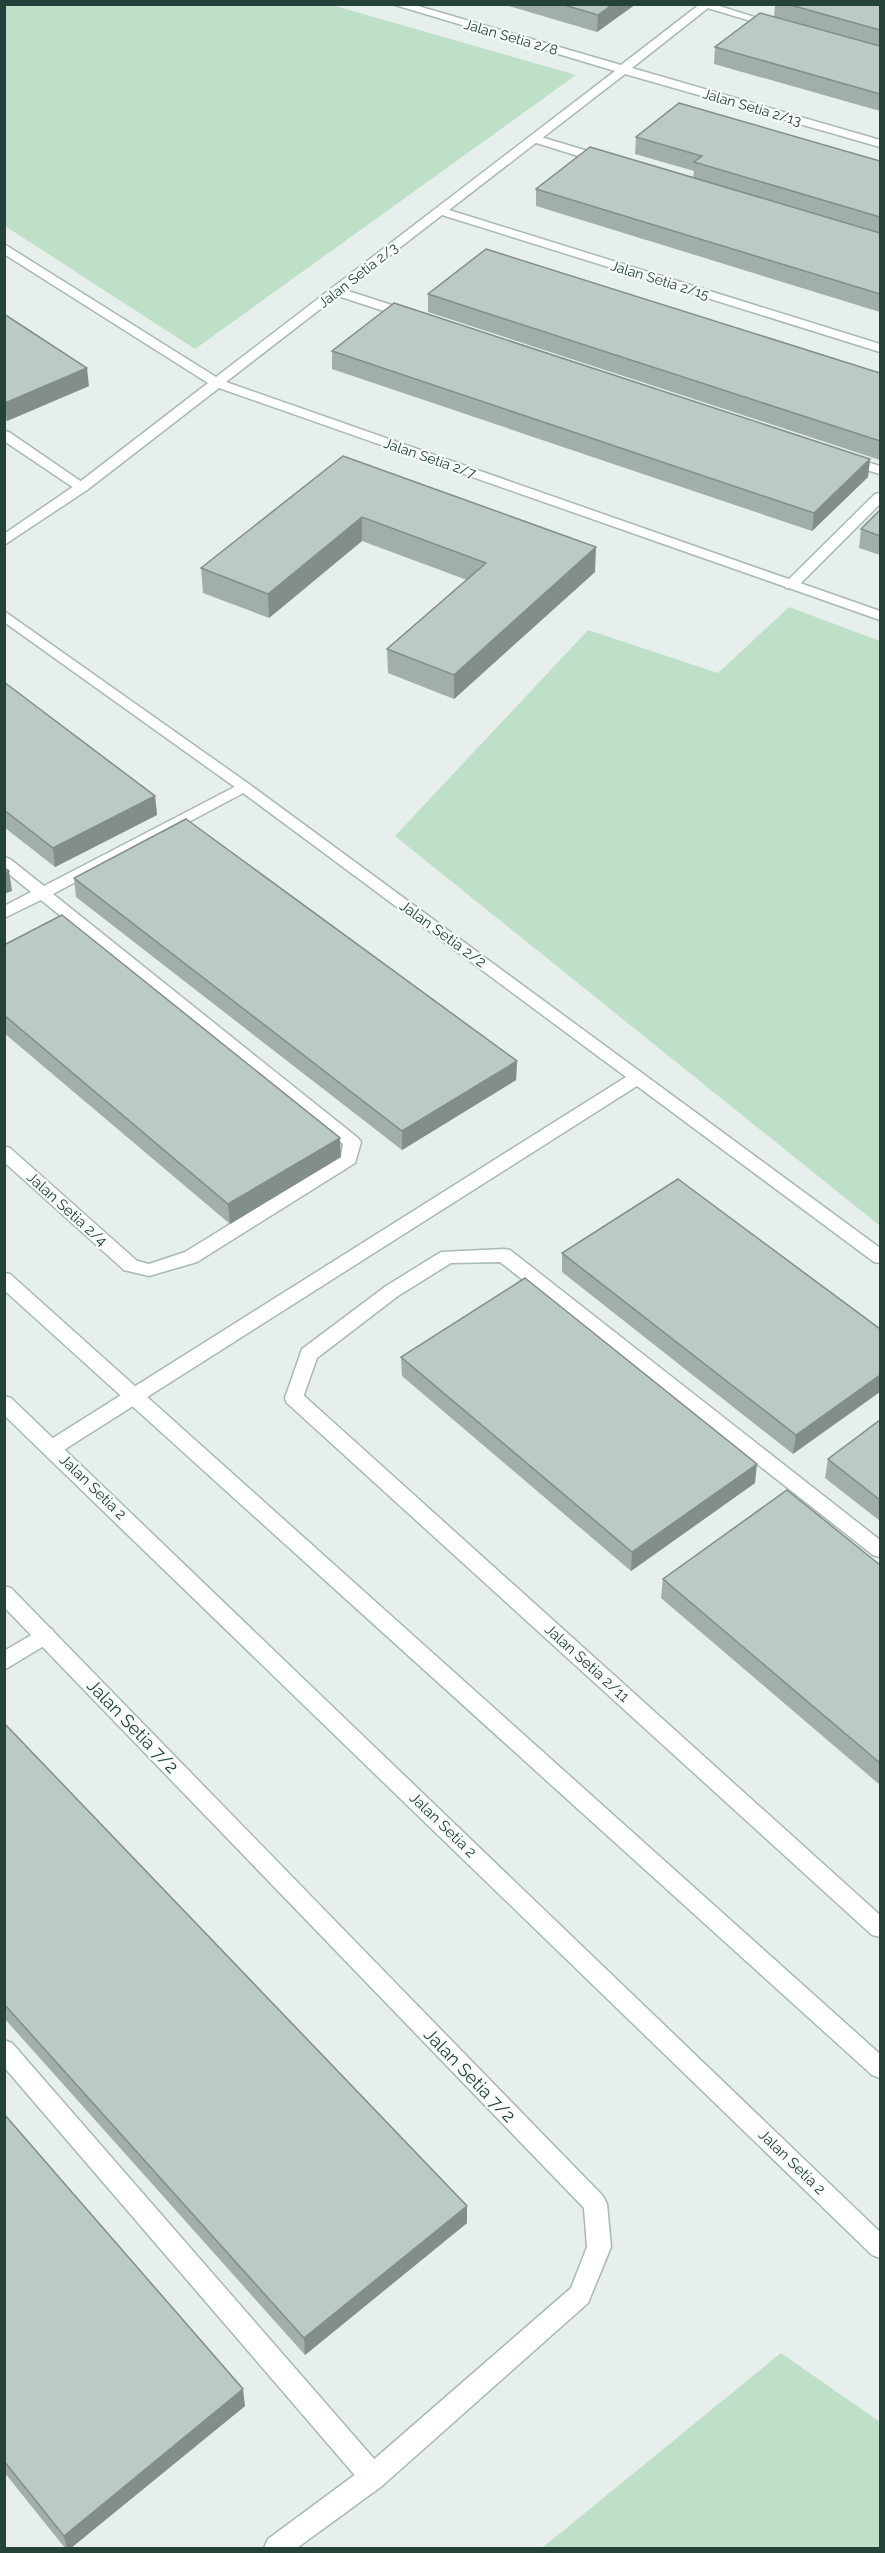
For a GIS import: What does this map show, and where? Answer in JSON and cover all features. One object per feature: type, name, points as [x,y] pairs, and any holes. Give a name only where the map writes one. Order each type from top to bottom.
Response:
[{"type":"street","name":"Jalan Setia 2/8","points":[[398,4],[624,70]]},
{"type":"street","name":"Jalan Setia 2/3","points":[[4,541],[82,486],[217,383],[624,70],[704,5]]},
{"type":"street","points":[[704,5],[782,27]]},
{"type":"street","name":"Jalan Setia 2/13","points":[[624,70],[880,144]]},
{"type":"street","points":[[534,139],[612,163]]},
{"type":"street","name":"Jalan Setia 2/15","points":[[440,211],[880,348]]},
{"type":"street","name":"Jalan Setia 2/7","points":[[4,248],[217,383],[880,616]]},
{"type":"street","points":[[336,291],[427,321]]},
{"type":"street","points":[[4,435],[82,486]]},
{"type":"street","points":[[835,455],[880,470]]},
{"type":"street","points":[[791,585],[880,497]]},
{"type":"street","name":"Jalan Setia 2/2","points":[[4,615],[244,787],[880,1257]]},
{"type":"street","points":[[4,913],[244,787]]},
{"type":"street","points":[[4,862],[44,893]]},
{"type":"street","name":"Jalan Setia 2/4","points":[[4,1152],[130,1265],[149,1270],[190,1257],[339,1166],[349,1159],[352,1142],[44,893]]},
{"type":"street","points":[[52,1448],[637,1078]]},
{"type":"street","name":"Jalan Setia 2/11","points":[[880,1551],[504,1255],[447,1257],[392,1291],[309,1354],[294,1398],[880,1928]]},
{"type":"street","points":[[4,1279],[880,2068]]},
{"type":"street","name":"Jalan Setia 2","points":[[4,1403],[880,2247]]},
{"type":"street","name":"Jalan Setia 7/2","points":[[4,1594],[595,2204],[599,2247],[580,2295],[373,2477],[277,2548]]},
{"type":"street","points":[[4,1662],[45,1635]]},
{"type":"street","points":[[4,2050],[373,2477]]},
{"type":"green space","points":[[4,5],[332,5],[576,75],[195,349],[5,226]]},
{"type":"green space","points":[[789,607],[880,641],[880,1226],[395,836],[588,630],[718,673]]},
{"type":"green space","points":[[781,2353],[880,2422],[880,2548],[542,2548]]},
{"type":"building","points":[[561,4],[613,4],[598,15]]},
{"type":"building","points":[[787,4],[880,4],[880,30]]},
{"type":"building","points":[[760,13],[880,46],[880,94],[715,47]]},
{"type":"building","points":[[679,103],[880,161],[880,217],[694,162],[702,156],[636,137]]},
{"type":"building","points":[[590,147],[880,233],[880,294],[536,189]]},
{"type":"building","points":[[486,249],[880,373],[880,441],[428,294]]},
{"type":"building","points":[[394,303],[870,459],[814,513],[332,351]]},
{"type":"building","points":[[4,314],[87,368],[5,403]]},
{"type":"building","points":[[343,456],[596,547],[454,675],[387,649],[486,563],[362,517],[268,594],[201,568]]},
{"type":"building","points":[[880,510],[880,536],[861,529]]},
{"type":"building","points":[[4,682],[155,796],[53,848],[4,810]]},
{"type":"building","points":[[186,819],[517,1061],[402,1131],[74,878]]},
{"type":"building","points":[[62,915],[340,1138],[228,1204],[4,1015],[4,945]]},
{"type":"building","points":[[678,1179],[880,1329],[880,1375],[796,1435],[562,1253]]},
{"type":"building","points":[[525,1278],[757,1464],[632,1552],[401,1357]]},
{"type":"building","points":[[880,1420],[880,1500],[828,1459]]},
{"type":"building","points":[[787,1490],[880,1565],[880,1763],[663,1579]]},
{"type":"building","points":[[4,1723],[467,2206],[304,2338],[4,2004]]},
{"type":"building","points":[[4,2114],[243,2389],[64,2536],[4,2461]]}]
